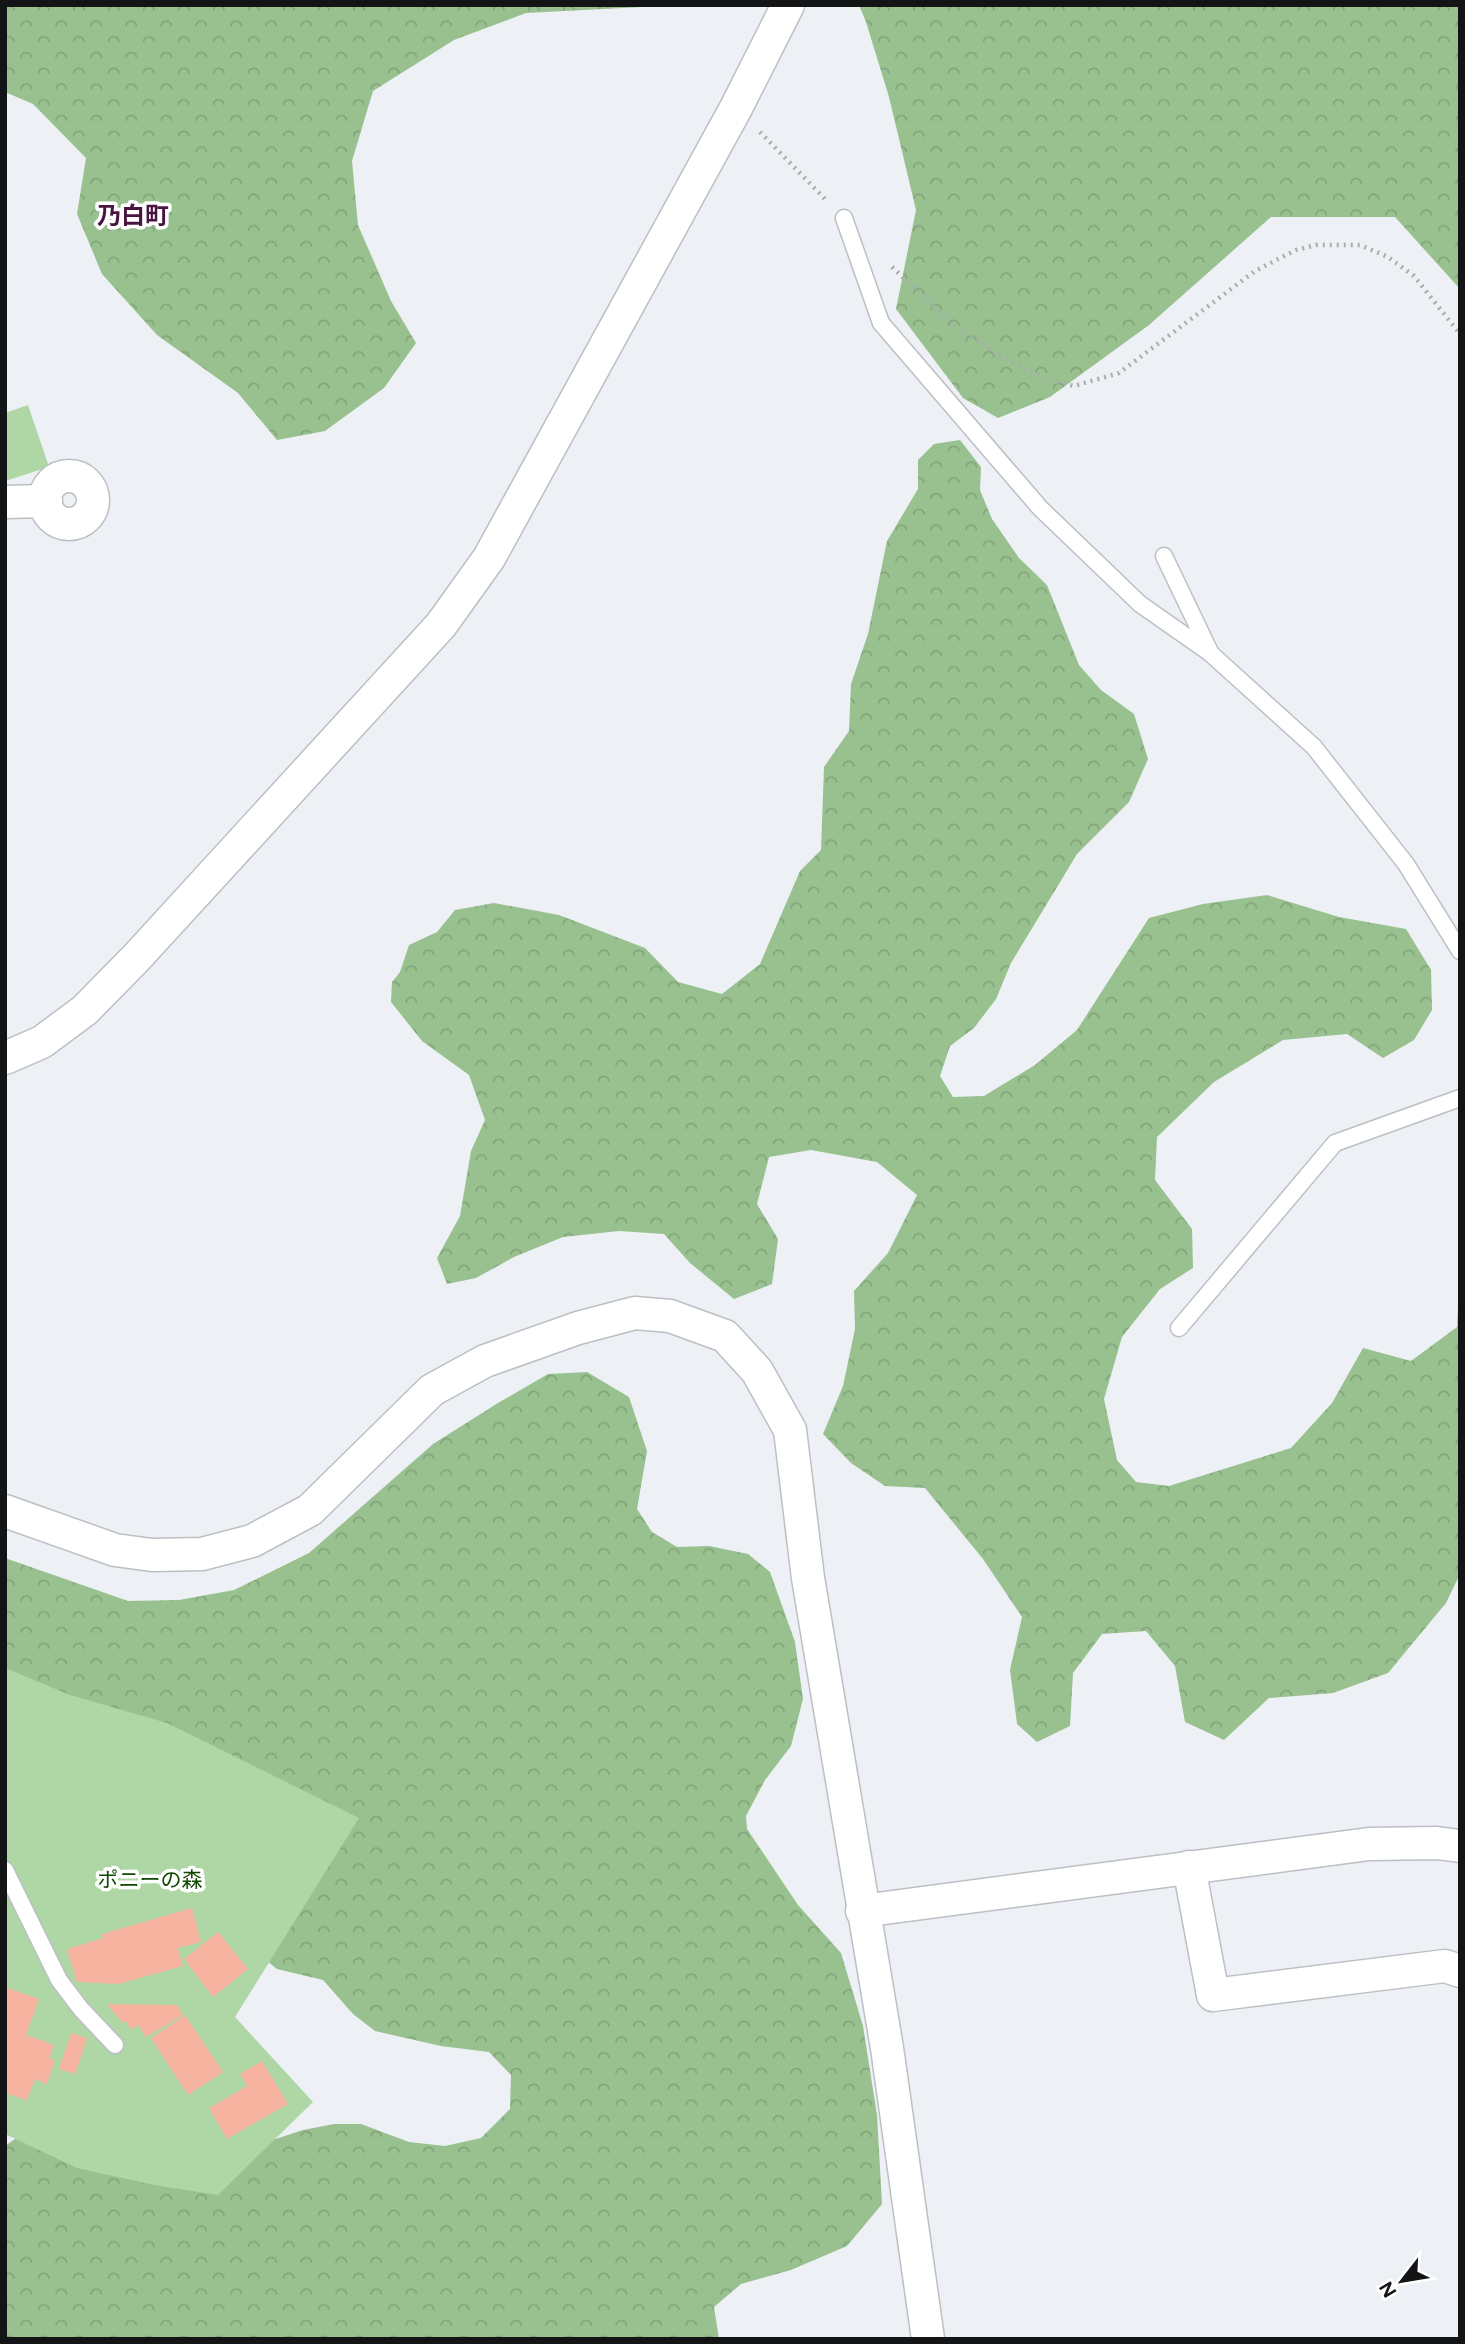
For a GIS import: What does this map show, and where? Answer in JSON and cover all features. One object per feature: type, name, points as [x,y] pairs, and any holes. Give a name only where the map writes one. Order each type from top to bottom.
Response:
[{"type":"street","points":[[5,1058],[42,1042],[85,1010],[137,957],[441,625],[489,558],[736,108],[788,5]]},
{"type":"street","points":[[5,502],[46,501]]},
{"type":"street","points":[[5,1511],[115,1550],[152,1555],[202,1554],[252,1541],[310,1510],[432,1390],[485,1361],[579,1328],[635,1313],[670,1315],[725,1336],[757,1371],[790,1430],[808,1578],[887,2048],[928,2339]]},
{"type":"street","points":[[862,1911],[1369,1844],[1437,1843],[1460,1846]]},
{"type":"street","points":[[1189,1867],[1213,1995],[1445,1966],[1460,1971]]},
{"type":"lane","points":[[844,218],[881,323],[1040,508],[1140,604],[1210,653],[1314,747],[1406,864],[1460,951]]},
{"type":"lane","points":[[1164,556],[1210,653]]},
{"type":"lane","points":[[1179,1328],[1335,1143],[1460,1098]]},
{"type":"lane","points":[[5,1870],[59,1980],[81,2009],[116,2045]]},
{"type":"path","points":[[736,108],[844,218]]},
{"type":"path","points":[[884,260],[952,324],[990,349],[1049,380],[1074,386],[1119,373],[1255,271],[1296,250],[1316,245],[1360,245],[1388,257],[1414,276],[1460,334]]},
{"type":"green space","points":[[5,5],[681,5],[526,13],[454,40],[373,91],[352,161],[358,225],[391,301],[416,343],[384,388],[325,431],[277,440],[238,393],[157,335],[102,274],[77,214],[86,158],[33,104],[5,92]]},
{"type":"green space","points":[[859,5],[1460,5],[1460,289],[1395,217],[1271,217],[1149,325],[1050,397],[998,418],[963,398],[896,309],[916,210],[889,97]]},
{"type":"green space","points":[[28,405],[49,467],[5,481],[5,413]]},
{"type":"green space","points":[[960,440],[981,467],[980,490],[992,519],[1019,558],[1047,585],[1079,665],[1101,690],[1134,714],[1148,759],[1129,802],[1077,854],[1011,963],[996,999],[974,1028],[950,1046],[940,1076],[953,1097],[984,1096],[1035,1065],[1077,1030],[1149,918],[1203,904],[1267,895],[1339,917],[1406,929],[1431,970],[1432,1010],[1414,1040],[1383,1058],[1347,1034],[1283,1040],[1214,1082],[1157,1137],[1155,1180],[1192,1229],[1193,1268],[1160,1289],[1122,1337],[1104,1399],[1117,1460],[1136,1482],[1169,1486],[1291,1448],[1332,1403],[1363,1348],[1411,1361],[1457,1327],[1460,1270],[1460,1574],[1446,1603],[1388,1673],[1333,1693],[1269,1698],[1224,1740],[1185,1722],[1175,1666],[1146,1631],[1102,1634],[1073,1673],[1070,1726],[1037,1742],[1017,1724],[1010,1670],[1022,1617],[983,1559],[925,1488],[885,1486],[851,1463],[823,1434],[843,1386],[855,1329],[854,1291],[888,1253],[917,1195],[877,1162],[811,1150],[769,1157],[757,1204],[778,1239],[772,1284],[734,1299],[690,1263],[664,1234],[619,1231],[563,1237],[514,1257],[476,1278],[447,1284],[437,1258],[460,1216],[471,1151],[485,1120],[469,1075],[422,1041],[391,1002],[392,982],[400,972],[409,945],[437,932],[455,910],[494,903],[559,915],[645,948],[678,982],[722,994],[760,964],[800,871],[821,850],[824,767],[849,731],[851,684],[868,634],[887,541],[918,489],[918,460],[934,444]]},
{"type":"green space","points":[[587,1372],[629,1397],[647,1451],[637,1509],[652,1532],[677,1547],[709,1546],[748,1554],[770,1572],[795,1642],[803,1699],[791,1746],[765,1780],[746,1816],[747,1829],[798,1905],[841,1953],[863,2026],[877,2115],[882,2204],[847,2246],[791,2270],[741,2284],[714,2307],[719,2339],[5,2339],[5,2146],[29,2129],[236,2152],[303,2130],[334,2124],[361,2124],[409,2142],[445,2146],[481,2138],[510,2109],[511,2075],[489,2052],[441,2046],[375,2031],[353,2014],[323,1980],[277,1969],[242,1941],[5,1725],[5,1558],[128,1601],[179,1600],[234,1590],[309,1553],[433,1444],[498,1403],[548,1374]]},
{"type":"green space","name":"ポニーの森","points":[[5,1668],[70,1695],[167,1723],[359,1818],[235,2017],[313,2102],[218,2195],[154,2185],[77,2168],[5,2134]]},
{"type":"building","points":[[192,1908],[201,1942],[178,1948],[183,1966],[118,1984],[77,1982],[67,1949],[103,1938],[102,1934]]},
{"type":"building","points":[[218,1932],[248,1969],[213,1997],[184,1959]]},
{"type":"building","points":[[5,1987],[39,1999],[26,2035],[54,2045],[49,2059],[55,2060],[47,2084],[35,2079],[27,2100],[5,2093]]},
{"type":"building","points":[[107,2004],[177,2005],[183,2015],[146,2037],[138,2025],[131,2030],[126,2021],[123,2023]]},
{"type":"building","points":[[185,2015],[223,2072],[188,2095],[151,2038]]},
{"type":"building","points":[[71,2033],[87,2038],[75,2074],[59,2069]]},
{"type":"building","points":[[262,2061],[288,2104],[227,2139],[209,2108],[247,2086],[240,2074]]},
{"type":"district","name":"乃白町","points":[[133,215]]}]
